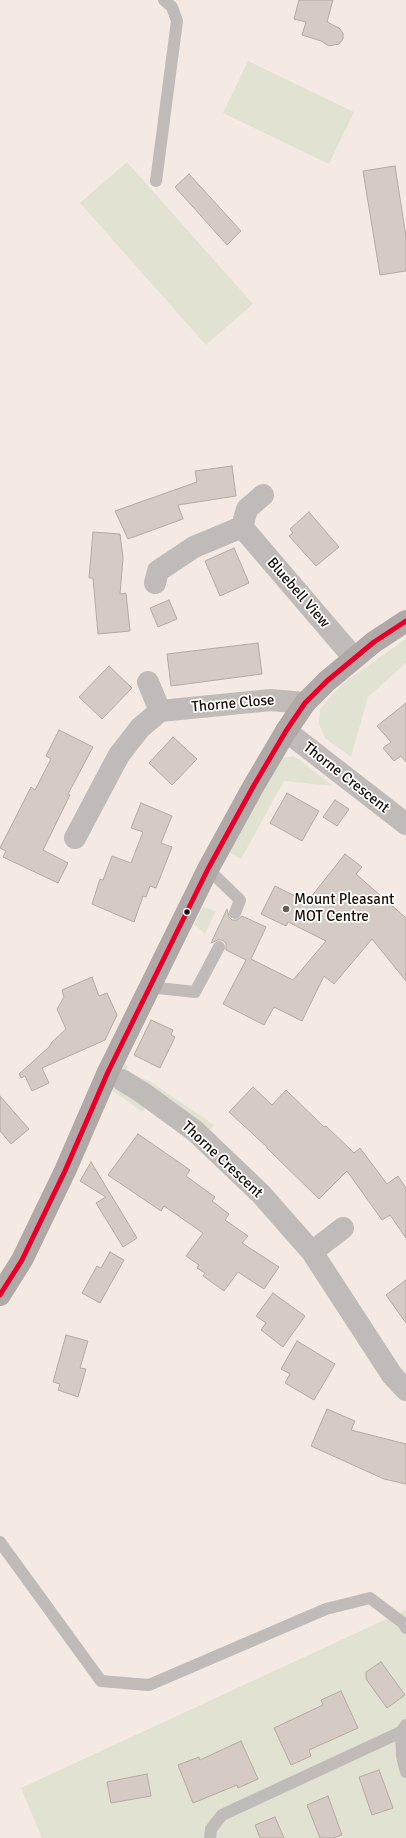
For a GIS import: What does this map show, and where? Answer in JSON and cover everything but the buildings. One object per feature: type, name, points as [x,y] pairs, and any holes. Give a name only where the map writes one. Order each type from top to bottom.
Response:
[{"type":"main road","points":[[0,1295],[22,1260],[65,1171],[108,1072],[149,986],[208,869],[286,731],[305,703],[327,681],[374,642],[406,621]]},
{"type":"street","points":[[155,584],[158,571],[188,551],[242,527],[247,510],[263,495]]},
{"type":"street","name":"Bluebell View","points":[[242,527],[354,658]]},
{"type":"street","points":[[75,838],[119,755],[140,728],[160,711],[148,682]]},
{"type":"street","name":"Thorne Close","points":[[160,711],[272,700],[305,703]]},
{"type":"street","name":"Thorne Crescent","points":[[286,731],[406,824]]},
{"type":"street","name":"Thorne Crescent","points":[[122,1080],[143,1093],[195,1131],[261,1194],[312,1252],[392,1375],[406,1390]]},
{"type":"street","points":[[312,1252],[343,1228]]},
{"type":"lane","points":[[156,181],[177,21],[172,7],[164,0]]},
{"type":"lane","points":[[208,869],[240,900],[235,913]]},
{"type":"lane","points":[[149,986],[195,992],[219,947]]},
{"type":"lane","points":[[0,1542],[101,1681],[149,1685],[326,1609],[370,1598],[403,1623],[406,1628]]},
{"type":"lane","points":[[210,1838],[211,1829],[222,1815],[403,1728],[402,1756],[406,1772]]},
{"type":"green space","points":[[248,61],[354,112],[329,164],[223,113]]},
{"type":"green space","points":[[127,162],[253,304],[206,345],[80,203]]},
{"type":"green space","points":[[406,639],[406,663],[368,697],[351,757],[325,738],[319,724],[320,710],[328,699],[346,681]]},
{"type":"green space","points":[[293,756],[333,786],[284,781],[241,859],[228,852],[276,764],[283,758]]},
{"type":"green space","points":[[203,907],[216,911],[205,934],[194,924]]},
{"type":"green space","points":[[123,1061],[128,1067],[119,1086],[146,1105],[143,1112],[111,1090]]},
{"type":"green space","points":[[135,1075],[151,1082],[214,1125],[210,1130],[146,1089]]},
{"type":"green space","points":[[406,1610],[406,1838],[42,1838],[21,1788]]},
{"type":"transit line","points":[[0,1295],[22,1260],[65,1171],[108,1072],[208,869],[286,731],[305,703],[327,681],[374,642],[406,621]]},
{"type":"place","name":"Mount Pleasant MOT Centre","points":[[286,909]]}]
